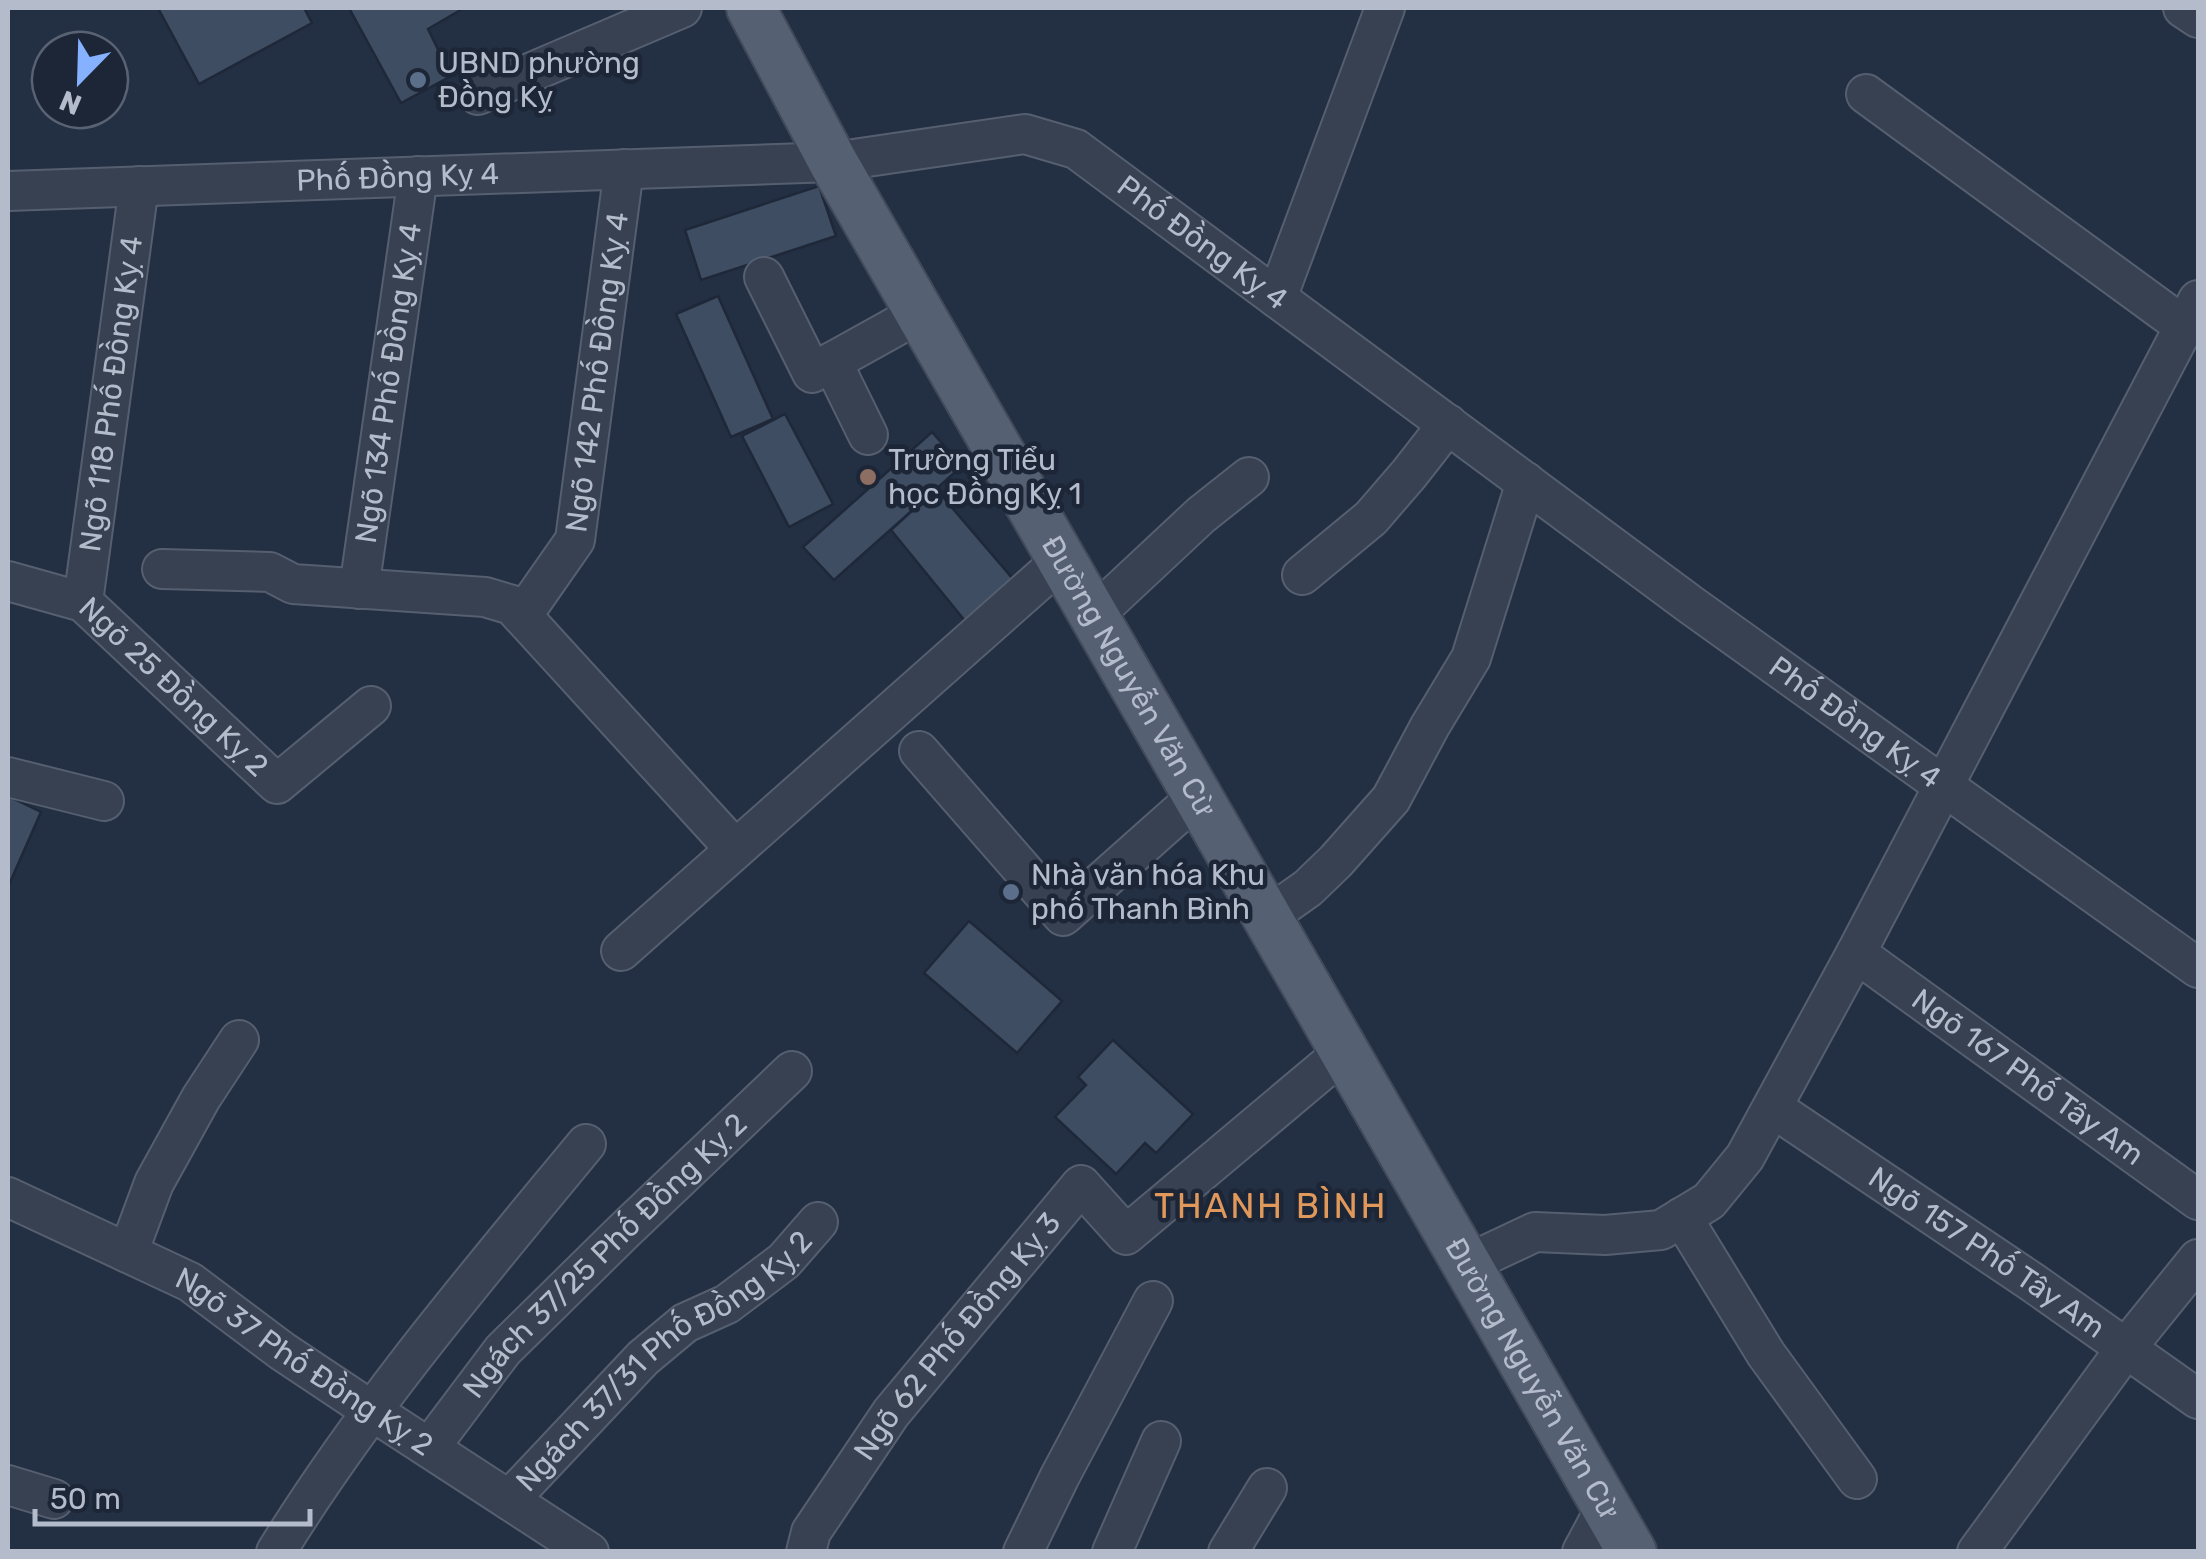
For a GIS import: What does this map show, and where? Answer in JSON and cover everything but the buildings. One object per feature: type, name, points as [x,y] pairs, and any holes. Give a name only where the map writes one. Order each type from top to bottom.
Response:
[{"type":"main road","name":"Đường Nguyễn Văn Cừ","points":[[752,8],[833,162],[1632,1552]]},
{"type":"street","points":[[478,94],[682,8]]},
{"type":"street","points":[[1277,298],[1385,8]]},
{"type":"street","points":[[2184,8],[2198,18]]},
{"type":"street","points":[[1467,1264],[1536,1232],[1605,1235],[1661,1230],[1709,1201],[1745,1157],[2192,314],[1866,94]]},
{"type":"street","name":"Phố Đồng Kỵ 4","points":[[8,191],[833,162],[1025,134],[1076,148],[1707,616],[2198,968]]},
{"type":"street","name":"Ngõ 142 Phố Đồng Kỵ 4","points":[[522,616],[576,540],[624,169]]},
{"type":"street","name":"Ngõ 134 Phố Đồng Kỵ 4","points":[[359,588],[418,176]]},
{"type":"street","name":"Ngõ 118 Phố Đồng Kỵ 4","points":[[83,602],[139,186]]},
{"type":"street","points":[[764,277],[812,373],[920,312]]},
{"type":"street","points":[[832,362],[868,435]]},
{"type":"street","points":[[1302,575],[1371,518],[1448,424]]},
{"type":"street","points":[[1094,615],[1201,515],[1249,478]]},
{"type":"street","points":[[1267,917],[1308,888],[1391,799],[1471,658],[1526,482]]},
{"type":"street","points":[[621,951],[1062,560]]},
{"type":"street","points":[[162,569],[270,572],[293,584],[485,597],[512,606],[736,849]]},
{"type":"street","name":"Ngõ 25 Đồng Kỵ 2","points":[[8,581],[83,602],[277,784],[371,706]]},
{"type":"street","points":[[919,751],[1063,916],[1198,796]]},
{"type":"street","points":[[8,778],[104,801]]},
{"type":"street","name":"Ngõ 167 Phố Tây Am","points":[[1856,954],[2198,1200]]},
{"type":"street","points":[[128,1253],[154,1183],[201,1098],[239,1040]]},
{"type":"street","name":"Ngõ 62 Phố Đồng Kỵ 3","points":[[806,1552],[811,1532],[890,1413],[1081,1184],[1126,1235],[1344,1051]]},
{"type":"street","name":"Ngách 37/25 Phố Đồng Kỵ 2","points":[[430,1448],[503,1350],[792,1071]]},
{"type":"street","name":"Ngõ 157 Phố Tây Am","points":[[1773,1108],[2016,1271],[2198,1400]]},
{"type":"street","points":[[276,1552],[300,1511],[372,1412],[470,1284],[586,1144]]},
{"type":"street","name":"Ngõ 37 Phố Đồng Kỵ 2","points":[[8,1197],[190,1282],[282,1351],[509,1500],[565,1545]]},
{"type":"street","points":[[1682,1218],[1766,1354],[1857,1479]]},
{"type":"street","name":"Ngách 37/31 Phố Đồng Kỵ 2","points":[[509,1500],[642,1358],[684,1324],[727,1304],[784,1262],[818,1222]]},
{"type":"street","points":[[1977,1552],[2126,1348],[2198,1259]]},
{"type":"street","points":[[1024,1552],[1153,1301]]},
{"type":"street","points":[[1112,1552],[1161,1441]]},
{"type":"street","points":[[8,1486],[54,1499]]},
{"type":"street","points":[[1228,1552],[1267,1488]]},
{"type":"street","points":[[1582,1552],[1606,1507]]},
{"type":"place","name":"UBND phường Đồng Kỵ","points":[[418,80]]},
{"type":"place","name":"Trường Tiểu học Đồng Kỵ 1","points":[[868,477]]},
{"type":"place","name":"Nhà văn hóa Khu phố Thanh Bình","points":[[1011,892]]},
{"type":"district","name":"THANH BÌNH","points":[[1271,1206]]}]
